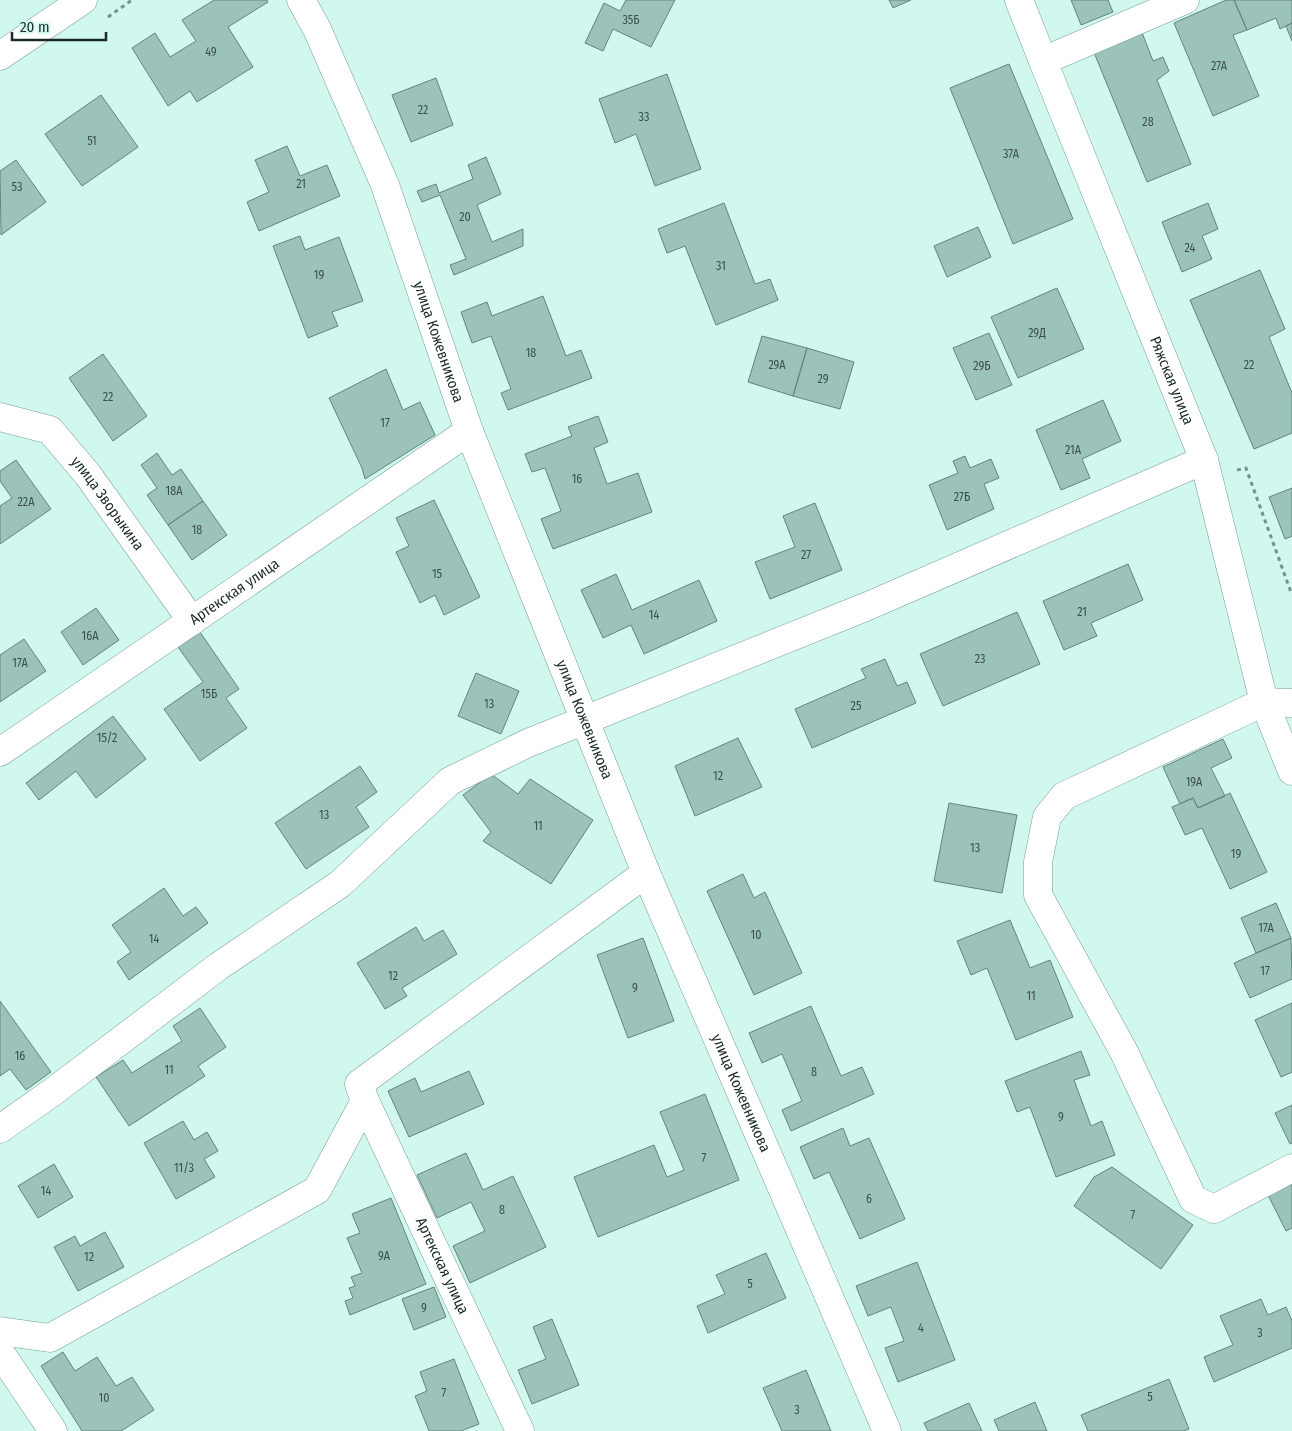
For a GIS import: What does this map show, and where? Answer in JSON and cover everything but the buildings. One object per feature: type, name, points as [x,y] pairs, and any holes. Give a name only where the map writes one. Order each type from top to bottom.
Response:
[{"type":"street","points":[[0,56],[83,0]]},
{"type":"street","name":"улица Кожевникова","points":[[301,0],[317,29],[385,185],[469,431],[646,873],[887,1431]]},
{"type":"street","name":"Ряжская улица","points":[[1019,0],[1206,468],[1264,702],[1292,771]]},
{"type":"street","points":[[1043,61],[1185,0]]},
{"type":"street","name":"улица Зворыкина","points":[[0,417],[50,430],[88,475],[192,621]]},
{"type":"street","name":"Артекская улица","points":[[0,752],[469,431]]},
{"type":"street","points":[[0,1129],[54,1091],[220,966],[340,884],[450,781],[528,743],[1206,468]]},
{"type":"street","points":[[1292,703],[1264,702],[1064,796],[1047,817],[1038,862],[1038,895],[1124,1052],[1193,1199],[1214,1209],[1292,1168]]},
{"type":"street","points":[[0,1331],[50,1338],[317,1190],[365,1101],[359,1084],[646,873]]},
{"type":"street","name":"Артекская улица","points":[[365,1101],[520,1431]]},
{"type":"street","points":[[0,1352],[53,1431]]},
{"type":"path","points":[[1206,468],[1246,468],[1292,595]]}]
